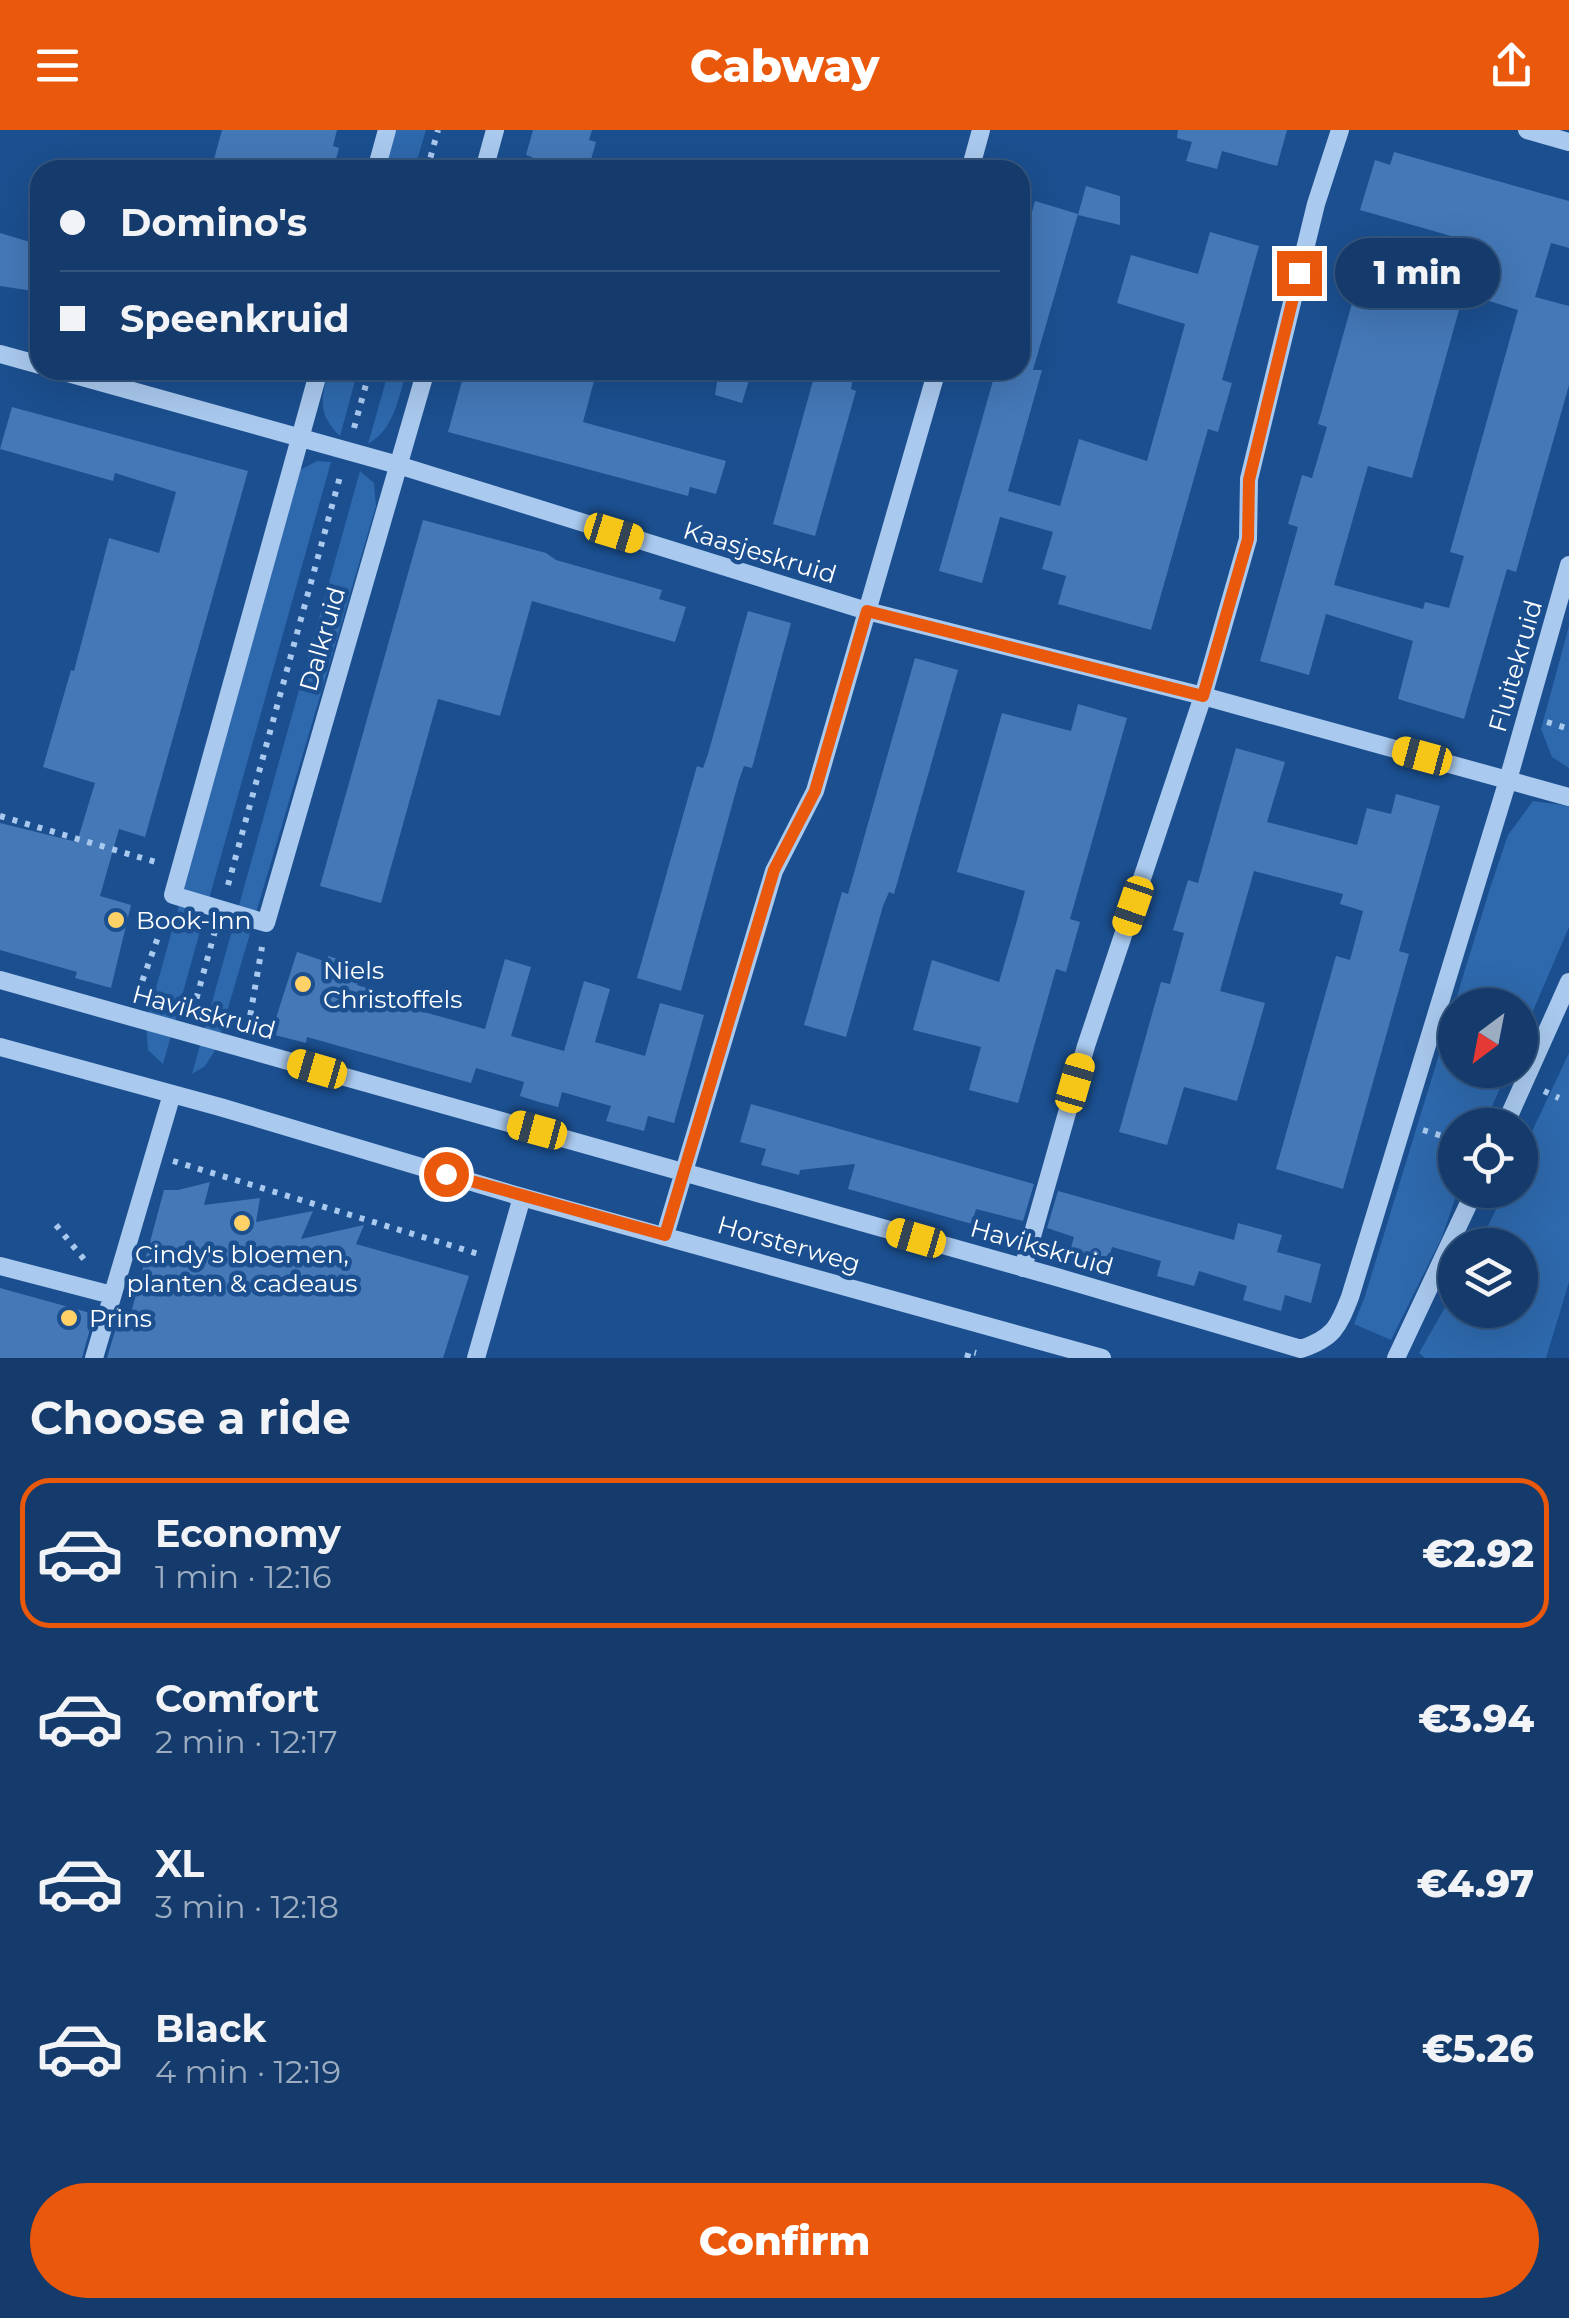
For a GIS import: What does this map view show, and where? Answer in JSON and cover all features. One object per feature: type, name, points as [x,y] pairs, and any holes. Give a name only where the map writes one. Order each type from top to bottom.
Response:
[{"type":"street","points":[[379,160],[387,130]]},
{"type":"street","points":[[487,160],[495,130]]},
{"type":"street","points":[[973,160],[981,130]]},
{"type":"street","points":[[1023,1268],[1086,1046],[1203,696],[1248,539],[1249,480],[1316,204],[1340,130]]},
{"type":"street","points":[[1528,130],[1569,142]]},
{"type":"street","points":[[0,354],[30,362]]},
{"type":"street","name":"Kaasjeskruid","points":[[93,380],[398,466],[867,611],[1203,696],[1569,796]]},
{"type":"street","points":[[266,923],[173,895],[316,380]]},
{"type":"street","name":"Dalkruid","points":[[266,923],[423,380]]},
{"type":"street","points":[[665,1235],[774,870],[815,791],[933,380]]},
{"type":"street","name":"Fluitekruid","points":[[1508,780],[1569,565]]},
{"type":"street","name":"Havikskruid","points":[[0,980],[1301,1349],[1326,1340],[1341,1321],[1508,780]]},
{"type":"street","points":[[1513,1108],[1569,982]]},
{"type":"street","name":"Horsterweg","points":[[0,1046],[522,1197],[1102,1358]]},
{"type":"street","points":[[94,1358],[172,1094]]},
{"type":"street","points":[[476,1358],[522,1197]]},
{"type":"street","points":[[1396,1358],[1467,1208]]},
{"type":"street","points":[[0,1266],[112,1295]]},
{"type":"path","points":[[430,160],[438,130]]},
{"type":"path","name":"Dalkruid","points":[[187,1033],[367,380]]},
{"type":"path","points":[[0,816],[180,869]]},
{"type":"path","points":[[130,1018],[173,895]]},
{"type":"path","points":[[243,1049],[266,923]]},
{"type":"path","points":[[153,1155],[503,1261]]},
{"type":"path","points":[[967,1358],[969,1352],[976,1353]]},
{"type":"shaded area","points":[[396,130],[426,130],[417,160],[388,160]]},
{"type":"shaded area","points":[[326,380],[355,380],[340,436],[324,413]]},
{"type":"shaded area","points":[[386,380],[404,380],[390,421],[368,444]]},
{"type":"shaded area","points":[[317,461],[331,462],[163,1064],[148,1050],[146,1024],[300,470]]},
{"type":"shaded area","points":[[360,471],[374,483],[376,506],[216,1049],[205,1066],[192,1074]]},
{"type":"shaded area","points":[[1569,626],[1569,768],[1552,757],[1541,729]]},
{"type":"shaded area","points":[[1533,801],[1569,806],[1569,927],[1538,999],[1538,988],[1459,988],[1508,835]]},
{"type":"shaded area","points":[[1569,1053],[1569,1282],[1546,1358],[1425,1358],[1419,1353],[1438,1320],[1438,1328],[1538,1328],[1538,1228],[1487,1228],[1496,1208],[1538,1208],[1538,1119]]},
{"type":"shaded area","points":[[1438,1058],[1438,1088],[1500,1088],[1491,1108],[1438,1108],[1438,1208],[1452,1208],[1445,1228],[1438,1228],[1438,1245],[1391,1340],[1354,1324]]},
{"type":"building","points":[[222,130],[337,130],[333,146],[339,148],[336,160],[214,160]]},
{"type":"building","points":[[533,130],[592,130],[589,140],[596,142],[591,160],[531,160],[526,155]]},
{"type":"building","points":[[1178,130],[1287,130],[1277,166],[1222,151],[1217,169],[1186,161],[1192,142],[1177,138]]},
{"type":"building","points":[[1394,152],[1569,201],[1569,248],[1551,243],[1535,297],[1569,306],[1569,385],[1516,572],[1507,569],[1464,719],[1398,699],[1413,641],[1326,614],[1309,675],[1260,661],[1298,527],[1288,524],[1302,475],[1312,478],[1327,427],[1318,424],[1360,275],[1461,303],[1412,478],[1368,466],[1334,585],[1423,609],[1425,602],[1449,608],[1464,556],[1450,552],[1518,310],[1457,291],[1472,242],[1360,210],[1375,160],[1390,165]]},
{"type":"building","points":[[1086,186],[1120,196],[1120,225],[1078,215]]},
{"type":"building","points":[[1035,201],[1078,214],[1033,370],[1042,370],[1008,491],[1060,506],[1079,439],[1147,461],[1185,324],[1117,303],[1131,255],[1198,274],[1210,232],[1259,246],[1222,380],[1232,383],[1218,432],[1208,429],[1151,630],[1058,604],[1066,576],[1042,569],[1053,532],[1000,517],[982,583],[939,571],[993,380],[1030,380],[1030,219]]},
{"type":"building","points":[[0,233],[30,242],[30,290],[0,286]]},
{"type":"building","points":[[462,380],[594,380],[583,422],[726,461],[716,494],[690,487],[688,496],[448,432]]},
{"type":"building","points":[[717,380],[749,380],[742,403],[715,395]]},
{"type":"building","points":[[813,380],[852,380],[851,389],[856,391],[815,536],[773,524]]},
{"type":"building","points":[[12,407],[248,471],[145,837],[119,829],[100,896],[131,905],[111,988],[75,978],[77,972],[0,950],[0,823],[77,842],[95,783],[43,767],[71,670],[74,671],[109,538],[159,553],[176,492],[115,473],[113,481],[0,449]]},
{"type":"building","points":[[423,520],[662,590],[659,599],[686,607],[675,642],[532,601],[500,716],[438,699],[381,903],[320,886]]},
{"type":"building","points":[[748,611],[791,623],[752,768],[744,766],[739,780],[681,991],[637,978],[697,766],[703,768],[708,754]]},
{"type":"building","points":[[915,658],[958,670],[894,894],[889,892],[883,906],[846,1037],[804,1025],[842,892],[848,894]]},
{"type":"building","points":[[1078,704],[1127,718],[1070,919],[1080,922],[1066,972],[1056,969],[1018,1103],[969,1090],[981,1047],[913,1030],[932,960],[999,982],[1016,924],[1025,891],[957,872],[1002,713],[1071,731]]},
{"type":"building","points":[[1236,748],[1285,762],[1267,822],[1357,845],[1367,808],[1391,814],[1396,794],[1440,806],[1399,951],[1409,954],[1343,1189],[1276,1169],[1336,956],[1350,960],[1363,911],[1340,904],[1343,894],[1254,871],[1220,991],[1265,1003],[1237,1101],[1184,1087],[1167,1145],[1119,1132],[1161,982],[1170,984],[1184,933],[1173,930],[1188,880],[1198,883]]},
{"type":"building","points":[[297,952],[327,962],[328,956],[363,966],[357,985],[383,993],[381,1000],[485,1029],[505,959],[531,967],[511,1036],[564,1051],[584,981],[610,989],[595,1042],[645,1056],[660,1003],[704,1015],[674,1123],[648,1116],[644,1131],[606,1121],[611,1106],[562,1092],[558,1107],[539,1102],[520,1096],[524,1082],[476,1068],[471,1083],[307,1037],[306,1043],[271,1034]]},
{"type":"building","points":[[751,1104],[1034,1184],[1023,1221],[976,1209],[972,1224],[848,1189],[855,1164],[800,1170],[799,1175],[761,1165],[766,1149],[740,1142]]},
{"type":"building","points":[[210,1182],[204,1205],[260,1198],[256,1222],[313,1211],[301,1239],[364,1225],[356,1244],[469,1276],[443,1358],[107,1358],[118,1321],[128,1324],[164,1190]]},
{"type":"building","points":[[1058,1191],[1234,1240],[1238,1223],[1282,1235],[1277,1252],[1321,1264],[1311,1303],[1285,1295],[1281,1311],[1243,1300],[1247,1286],[1199,1271],[1194,1286],[1157,1276],[1161,1261],[1137,1254],[1112,1247],[1108,1262],[1070,1251],[1074,1237],[1047,1228]]},
{"type":"building","points":[[0,1288],[94,1314],[82,1358],[0,1358]]},
{"type":"place","name":"Book-Inn","points":[[116,920]]},
{"type":"place","name":"Niels Christoffels","points":[[303,984]]},
{"type":"place","name":"Cindy's bloemen, planten & cadeaus","points":[[242,1223]]},
{"type":"place","name":"Prins","points":[[69,1318]]},
{"type":"route","points":[[446,1174],[665,1235],[774,870],[815,791],[867,611],[1203,696],[1248,539],[1249,480],[1299,273]]}]
